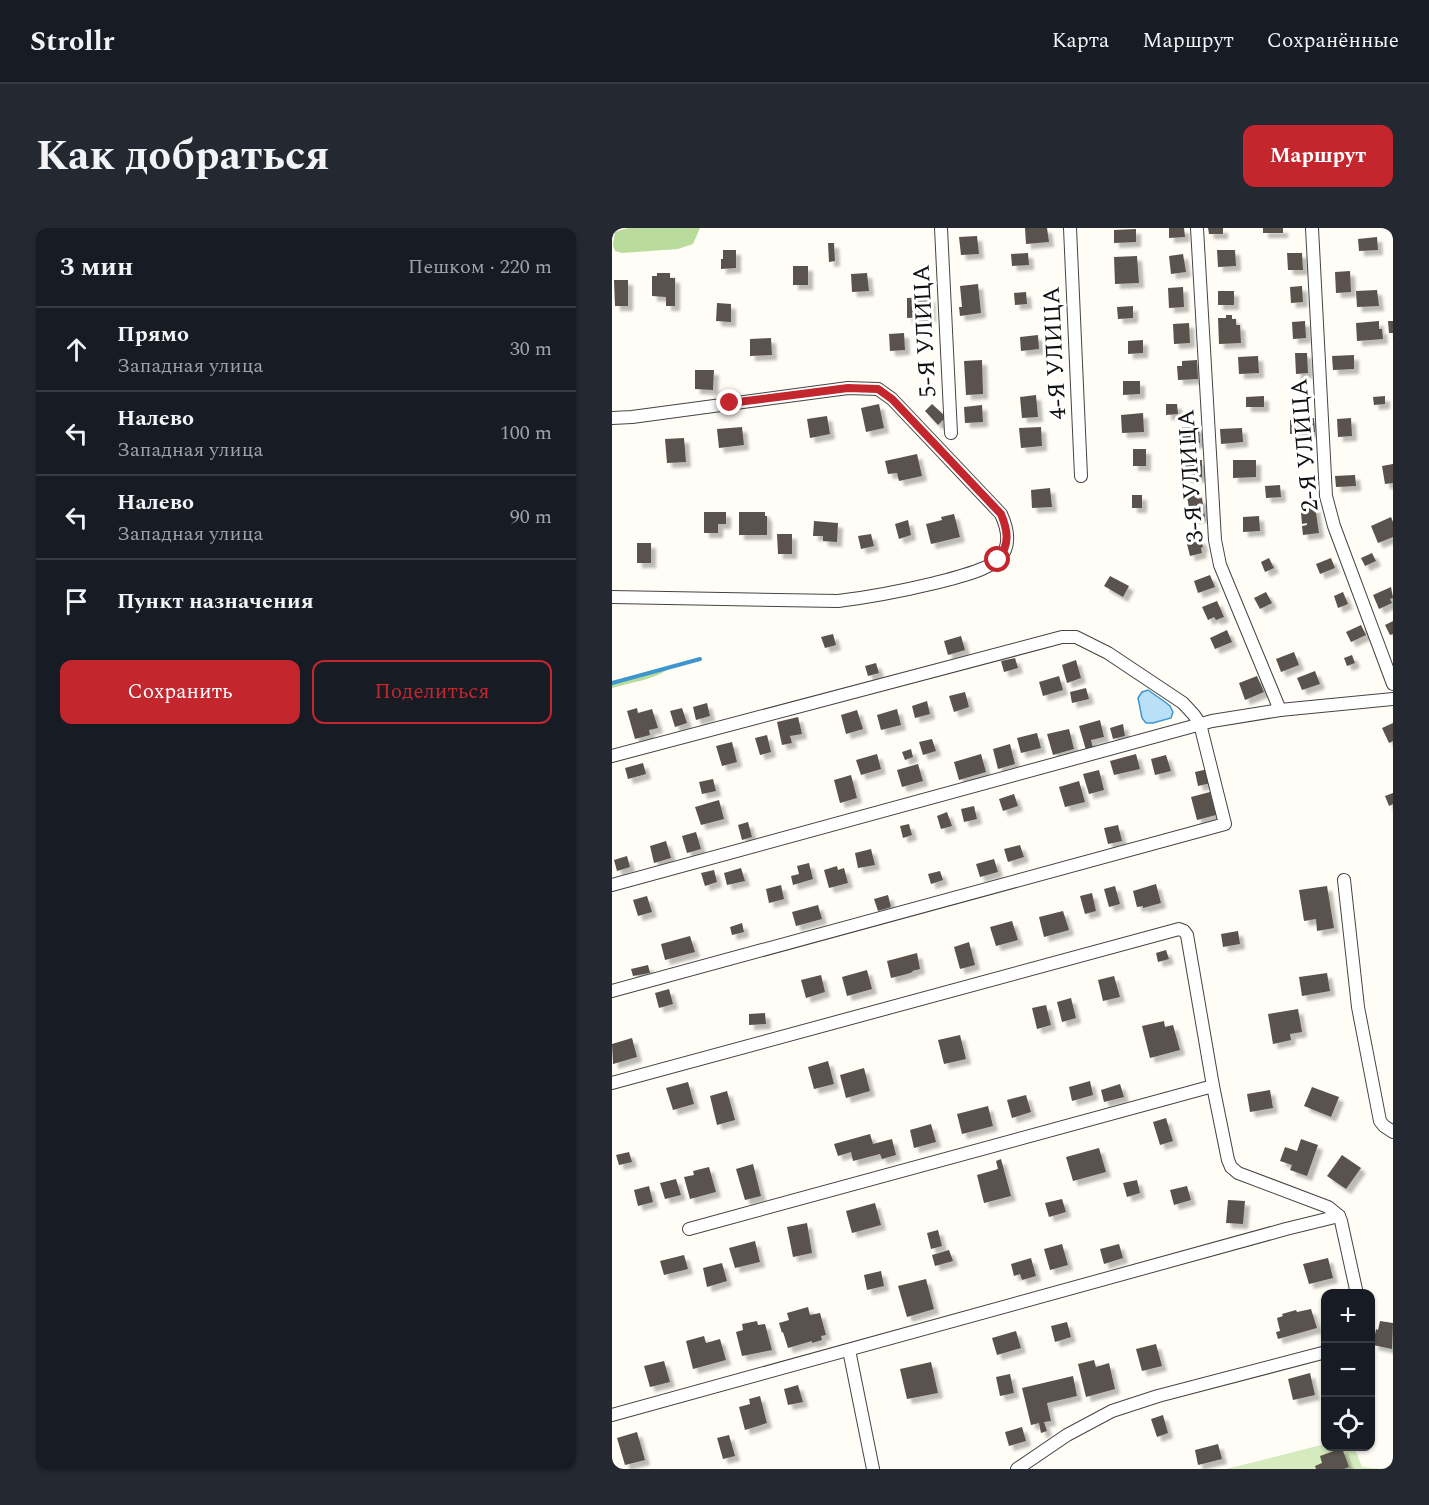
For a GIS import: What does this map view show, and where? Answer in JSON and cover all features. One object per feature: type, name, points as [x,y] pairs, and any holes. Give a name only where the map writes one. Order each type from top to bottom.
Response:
[{"type":"street","name":"5-Я УЛИЦА","points":[[941,228],[951,433]]},
{"type":"street","name":"4-Я УЛИЦА","points":[[1070,228],[1082,476]]},
{"type":"street","name":"3-Я УЛИЦА","points":[[1197,228],[1215,540],[1220,565],[1280,710]]},
{"type":"street","name":"2-Я УЛИЦА","points":[[1312,228],[1326,496],[1330,516],[1393,684]]},
{"type":"street","points":[[612,418],[848,388],[878,389],[892,399],[1001,514],[1006,525],[1007,540],[998,560],[985,568],[957,578],[868,597],[838,601],[612,597]]},
{"type":"street","points":[[612,756],[1062,637],[1076,637],[1108,653],[1183,703],[1194,715],[1200,724],[1225,824],[612,991]]},
{"type":"street","points":[[612,885],[1200,724],[1280,710],[1393,699]]},
{"type":"street","points":[[1344,880],[1358,1007],[1380,1121],[1393,1132]]},
{"type":"street","points":[[612,1083],[1179,929],[1187,935],[1213,1086],[1231,1167],[1238,1173],[1328,1207],[1339,1216],[1357,1289]]},
{"type":"street","points":[[689,1230],[1213,1086]]},
{"type":"street","points":[[612,1415],[1339,1216]]},
{"type":"street","points":[[849,1350],[873,1469]]},
{"type":"street","points":[[1017,1469],[1067,1435],[1112,1410],[1321,1353]]},
{"type":"green space","points":[[628,228],[700,228],[693,244],[678,249],[622,253],[615,251],[613,245],[615,232]]},
{"type":"green space","points":[[669,666],[659,675],[612,688],[612,681]]},
{"type":"green space","points":[[1321,1445],[1321,1451],[1356,1451],[1362,1467],[1384,1469],[1226,1469]]},
{"type":"water","points":[[1148,690],[1170,706],[1173,712],[1171,718],[1146,723],[1142,718],[1138,698],[1142,692]]},
{"type":"building","points":[[1025,228],[1047,228],[1049,242],[1026,244]]},
{"type":"building","points":[[1169,228],[1184,228],[1185,237],[1169,238]]},
{"type":"building","points":[[1208,228],[1223,228],[1223,234],[1209,234]]},
{"type":"building","points":[[1263,228],[1283,228],[1283,233],[1263,233]]},
{"type":"building","points":[[1136,229],[1136,242],[1114,243],[1114,230]]},
{"type":"building","points":[[977,236],[979,254],[961,255],[959,237]]},
{"type":"building","points":[[1377,237],[1378,250],[1359,251],[1358,239]]},
{"type":"building","points":[[828,243],[834,243],[835,261],[829,262]]},
{"type":"building","points":[[723,250],[736,250],[736,268],[721,269]]},
{"type":"building","points":[[1217,250],[1235,250],[1236,266],[1218,267]]},
{"type":"building","points":[[1028,253],[1029,265],[1012,266],[1011,254]]},
{"type":"building","points":[[1287,253],[1302,253],[1303,270],[1288,270]]},
{"type":"building","points":[[1183,254],[1186,272],[1171,274],[1169,256]]},
{"type":"building","points":[[1137,256],[1139,283],[1115,284],[1114,257]]},
{"type":"building","points":[[793,266],[808,266],[808,285],[793,285]]},
{"type":"building","points":[[1350,271],[1351,292],[1336,293],[1335,272]]},
{"type":"building","points":[[657,273],[670,273],[670,278],[675,278],[675,306],[666,306],[666,297],[652,296],[652,276],[657,276]]},
{"type":"building","points":[[867,273],[869,291],[852,292],[851,274]]},
{"type":"building","points":[[614,280],[628,280],[628,306],[615,306]]},
{"type":"building","points":[[978,284],[981,313],[960,316],[959,307],[962,307],[960,286]]},
{"type":"building","points":[[1302,286],[1303,302],[1291,303],[1290,287]]},
{"type":"building","points":[[1183,287],[1184,307],[1169,308],[1168,288]]},
{"type":"building","points":[[1377,290],[1379,306],[1357,307],[1356,291]]},
{"type":"building","points":[[1218,291],[1234,291],[1234,305],[1218,305]]},
{"type":"building","points":[[1026,292],[1027,304],[1015,305],[1014,293]]},
{"type":"building","points":[[930,297],[931,317],[907,318],[907,298]]},
{"type":"building","points":[[717,303],[731,304],[731,322],[716,321]]},
{"type":"building","points":[[1133,306],[1133,318],[1118,319],[1117,307]]},
{"type":"building","points":[[1226,315],[1232,315],[1232,319],[1236,319],[1236,325],[1240,325],[1241,343],[1219,344],[1218,318],[1226,318]]},
{"type":"building","points":[[1305,321],[1306,338],[1293,339],[1292,322]]},
{"type":"building","points":[[1379,321],[1383,339],[1357,341],[1356,323]]},
{"type":"building","points":[[1388,321],[1393,321],[1393,333],[1389,333]]},
{"type":"building","points":[[1189,323],[1190,343],[1174,344],[1173,324]]},
{"type":"building","points":[[904,333],[905,350],[890,351],[889,334]]},
{"type":"building","points":[[1038,335],[1039,349],[1021,351],[1020,337]]},
{"type":"building","points":[[771,338],[772,355],[750,356],[750,339]]},
{"type":"building","points":[[1143,340],[1143,353],[1128,354],[1128,341]]},
{"type":"building","points":[[1295,353],[1307,353],[1308,373],[1296,374]]},
{"type":"building","points":[[1354,355],[1354,369],[1333,370],[1332,356]]},
{"type":"building","points":[[1258,356],[1259,373],[1239,374],[1238,357]]},
{"type":"building","points":[[982,360],[983,394],[966,395],[964,361]]},
{"type":"building","points":[[1197,360],[1198,379],[1178,380],[1177,366],[1182,366],[1182,361]]},
{"type":"building","points":[[695,370],[714,370],[713,390],[695,389]]},
{"type":"building","points":[[1123,381],[1140,381],[1140,394],[1123,395]]},
{"type":"building","points":[[1036,395],[1038,417],[1022,418],[1020,397]]},
{"type":"building","points":[[1264,396],[1264,407],[1246,407],[1246,397]]},
{"type":"building","points":[[1385,396],[1385,404],[1374,405],[1373,397]]},
{"type":"building","points":[[879,404],[884,428],[866,432],[861,408]]},
{"type":"building","points":[[932,404],[946,417],[938,425],[925,411]]},
{"type":"building","points":[[1166,404],[1177,404],[1178,414],[1166,415]]},
{"type":"building","points":[[982,405],[983,422],[965,423],[964,407]]},
{"type":"building","points":[[1143,413],[1144,432],[1122,433],[1121,415]]},
{"type":"building","points":[[827,416],[830,434],[810,438],[807,419]]},
{"type":"building","points":[[1314,418],[1315,432],[1290,434],[1290,420]]},
{"type":"building","points":[[1351,418],[1352,436],[1338,437],[1337,419]]},
{"type":"building","points":[[742,427],[744,445],[719,448],[717,429]]},
{"type":"building","points":[[1041,427],[1042,446],[1021,448],[1019,428]]},
{"type":"building","points":[[1199,427],[1200,443],[1187,444],[1186,438],[1179,438],[1178,428]]},
{"type":"building","points":[[1242,428],[1243,442],[1221,444],[1220,429]]},
{"type":"building","points":[[684,438],[686,462],[667,463],[665,439]]},
{"type":"building","points":[[1133,449],[1146,449],[1146,466],[1133,466]]},
{"type":"building","points":[[917,454],[922,476],[899,481],[897,473],[888,474],[885,461]]},
{"type":"building","points":[[1202,460],[1202,477],[1186,478],[1185,461]]},
{"type":"building","points":[[1233,460],[1256,460],[1256,477],[1233,478]]},
{"type":"building","points":[[1393,464],[1393,483],[1385,484],[1382,466]]},
{"type":"building","points":[[1355,475],[1356,486],[1336,487],[1335,476]]},
{"type":"building","points":[[1280,485],[1281,497],[1266,498],[1265,486]]},
{"type":"building","points":[[1050,488],[1052,507],[1032,508],[1031,490]]},
{"type":"building","points":[[1196,489],[1197,499],[1202,498],[1205,517],[1191,519],[1186,491]]},
{"type":"building","points":[[1132,495],[1142,495],[1142,508],[1132,508]]},
{"type":"building","points":[[1315,506],[1319,533],[1303,535],[1302,526],[1307,523],[1302,524],[1301,513],[1305,512],[1305,507]]},
{"type":"building","points":[[704,512],[726,512],[726,524],[718,524],[718,533],[704,533]]},
{"type":"building","points":[[739,512],[765,512],[767,535],[739,535]]},
{"type":"building","points":[[954,514],[960,537],[931,544],[926,524]]},
{"type":"building","points":[[1259,516],[1260,531],[1243,532],[1243,517]]},
{"type":"building","points":[[1391,517],[1393,537],[1378,543],[1371,526]]},
{"type":"building","points":[[908,520],[911,535],[899,539],[895,524]]},
{"type":"building","points":[[814,521],[838,523],[837,542],[823,541],[823,536],[813,536]]},
{"type":"building","points":[[777,534],[792,534],[792,554],[778,554]]},
{"type":"building","points":[[871,534],[874,546],[861,549],[858,536]]},
{"type":"building","points":[[1201,539],[1202,553],[1190,556],[1187,544]]},
{"type":"building","points":[[637,543],[651,543],[651,563],[637,563]]},
{"type":"building","points":[[1372,553],[1376,561],[1365,566],[1361,558]]},
{"type":"building","points":[[1269,558],[1274,568],[1265,572],[1261,562]]},
{"type":"building","points":[[1331,558],[1335,568],[1320,574],[1316,564]]},
{"type":"building","points":[[1210,575],[1215,587],[1198,593],[1194,581]]},
{"type":"building","points":[[1110,576],[1129,586],[1123,597],[1104,586]]},
{"type":"building","points":[[1391,587],[1392,603],[1379,609],[1373,595]]},
{"type":"building","points":[[1266,592],[1272,603],[1260,609],[1254,598]]},
{"type":"building","points":[[1343,592],[1348,604],[1338,608],[1334,596]]},
{"type":"building","points":[[1217,601],[1224,617],[1216,620],[1214,617],[1208,620],[1202,607]]},
{"type":"building","points":[[1393,621],[1393,634],[1390,635],[1385,625]]},
{"type":"building","points":[[1361,625],[1366,635],[1351,642],[1346,632]]},
{"type":"building","points":[[1227,630],[1232,642],[1215,649],[1210,638]]},
{"type":"building","points":[[833,634],[836,645],[825,648],[821,637]]},
{"type":"building","points":[[961,636],[965,650],[948,655],[944,641]]},
{"type":"building","points":[[1294,652],[1299,665],[1281,672],[1276,659]]},
{"type":"building","points":[[1352,655],[1355,663],[1347,666],[1344,658]]},
{"type":"building","points":[[1015,658],[1018,668],[1004,672],[1001,661]]},
{"type":"building","points":[[1076,660],[1081,678],[1067,683],[1062,665]]},
{"type":"building","points":[[876,663],[879,673],[868,676],[865,666]]},
{"type":"building","points":[[1315,671],[1320,684],[1302,690],[1297,678]]},
{"type":"building","points":[[1059,676],[1063,690],[1043,696],[1039,682]]},
{"type":"building","points":[[1257,676],[1264,692],[1245,700],[1239,683]]},
{"type":"building","points":[[1086,688],[1089,699],[1072,703],[1070,692]]},
{"type":"building","points":[[965,692],[969,707],[954,712],[949,696]]},
{"type":"building","points":[[927,701],[930,714],[915,718],[912,706]]},
{"type":"building","points":[[707,703],[710,716],[696,720],[693,707]]},
{"type":"building","points":[[637,708],[638,713],[652,709],[658,728],[649,730],[650,735],[635,739],[627,711]]},
{"type":"building","points":[[682,708],[687,723],[675,727],[670,711]]},
{"type":"building","points":[[897,709],[901,725],[881,730],[877,715]]},
{"type":"building","points":[[857,710],[863,729],[846,734],[841,715]]},
{"type":"building","points":[[798,717],[802,734],[790,736],[792,743],[782,745],[777,722]]},
{"type":"building","points":[[1100,720],[1104,737],[1091,740],[1093,748],[1086,750],[1079,726]]},
{"type":"building","points":[[1393,723],[1393,741],[1389,743],[1382,728]]},
{"type":"building","points":[[1123,724],[1125,736],[1113,739],[1110,728]]},
{"type":"building","points":[[1069,729],[1074,749],[1053,755],[1047,734]]},
{"type":"building","points":[[1037,733],[1041,748],[1021,753],[1017,738]]},
{"type":"building","points":[[767,735],[771,752],[760,755],[755,738]]},
{"type":"building","points":[[932,739],[936,751],[923,755],[919,742]]},
{"type":"building","points":[[732,742],[737,762],[722,766],[716,746]]},
{"type":"building","points":[[1010,744],[1015,764],[998,769],[993,749]]},
{"type":"building","points":[[911,749],[913,757],[905,760],[902,752]]},
{"type":"building","points":[[877,754],[881,769],[861,775],[856,760]]},
{"type":"building","points":[[981,754],[986,772],[959,780],[954,762]]},
{"type":"building","points":[[1136,754],[1140,769],[1114,775],[1110,761]]},
{"type":"building","points":[[1166,755],[1171,771],[1155,775],[1151,759]]},
{"type":"building","points":[[643,763],[646,774],[628,779],[625,768]]},
{"type":"building","points":[[918,764],[923,781],[902,787],[897,770]]},
{"type":"building","points":[[1208,769],[1211,783],[1198,786],[1195,772]]},
{"type":"building","points":[[1099,770],[1104,790],[1089,794],[1083,774]]},
{"type":"building","points":[[851,775],[857,798],[840,803],[834,780]]},
{"type":"building","points":[[713,779],[716,791],[702,794],[699,782]]},
{"type":"building","points":[[1079,781],[1085,802],[1065,807],[1059,787]]},
{"type":"building","points":[[1210,792],[1216,815],[1197,820],[1191,797]]},
{"type":"building","points":[[1393,793],[1393,804],[1389,806],[1385,796]]},
{"type":"building","points":[[1014,794],[1018,806],[1003,811],[999,799]]},
{"type":"building","points":[[719,800],[724,819],[701,825],[695,807]]},
{"type":"building","points":[[974,806],[977,819],[964,822],[961,809]]},
{"type":"building","points":[[947,812],[952,826],[941,829],[937,816]]},
{"type":"building","points":[[748,822],[752,837],[742,840],[738,825]]},
{"type":"building","points":[[909,824],[912,835],[903,838],[900,826]]},
{"type":"building","points":[[1118,825],[1122,841],[1108,844],[1104,828]]},
{"type":"building","points":[[696,832],[701,849],[687,853],[682,836]]},
{"type":"building","points":[[666,841],[671,858],[654,863],[650,846]]},
{"type":"building","points":[[1020,845],[1024,857],[1008,862],[1004,849]]},
{"type":"building","points":[[871,849],[875,865],[858,868],[855,853]]},
{"type":"building","points":[[627,856],[630,867],[617,871],[614,860]]},
{"type":"building","points":[[994,859],[998,872],[980,877],[976,864]]},
{"type":"building","points":[[809,863],[813,879],[793,885],[791,876],[799,874],[797,866]]},
{"type":"building","points":[[837,866],[838,870],[844,868],[848,883],[829,888],[824,870]]},
{"type":"building","points":[[741,868],[745,881],[727,885],[724,873]]},
{"type":"building","points":[[714,870],[717,882],[705,886],[701,873]]},
{"type":"building","points":[[940,871],[943,880],[931,884],[928,874]]},
{"type":"building","points":[[1156,884],[1161,903],[1143,908],[1143,906],[1137,907],[1133,891]]},
{"type":"building","points":[[781,885],[784,899],[769,903],[766,889]]},
{"type":"building","points":[[1115,886],[1120,904],[1109,907],[1104,889]]},
{"type":"building","points":[[1327,886],[1334,928],[1317,931],[1316,919],[1304,921],[1299,890]]},
{"type":"building","points":[[1092,893],[1096,911],[1085,914],[1080,896]]},
{"type":"building","points":[[888,895],[891,907],[878,911],[874,899]]},
{"type":"building","points":[[647,896],[652,912],[638,916],[633,900]]},
{"type":"building","points":[[818,905],[822,919],[796,926],[792,912]]},
{"type":"building","points":[[1063,911],[1069,930],[1044,937],[1039,917]]},
{"type":"building","points":[[1012,921],[1018,940],[996,946],[990,927]]},
{"type":"building","points":[[742,923],[744,932],[732,935],[730,927]]},
{"type":"building","points":[[1238,931],[1240,944],[1223,947],[1221,934]]},
{"type":"building","points":[[690,936],[695,952],[665,960],[661,944]]},
{"type":"building","points":[[969,942],[975,965],[960,969],[954,947]]},
{"type":"building","points":[[1166,950],[1169,959],[1158,962],[1156,953]]},
{"type":"building","points":[[917,953],[920,969],[891,978],[887,961]]},
{"type":"building","points":[[648,965],[650,973],[633,976],[631,969]]},
{"type":"building","points":[[867,970],[872,989],[847,996],[842,977]]},
{"type":"building","points":[[1327,973],[1330,991],[1302,996],[1299,977]]},
{"type":"building","points":[[821,975],[825,992],[806,998],[801,980]]},
{"type":"building","points":[[1114,976],[1120,997],[1103,1001],[1098,980]]},
{"type":"building","points":[[669,989],[673,1004],[659,1008],[655,993]]},
{"type":"building","points":[[1071,998],[1076,1018],[1062,1022],[1057,1002]]},
{"type":"building","points":[[1046,1005],[1051,1025],[1037,1029],[1032,1008]]},
{"type":"building","points":[[1298,1009],[1302,1032],[1290,1034],[1291,1040],[1273,1044],[1268,1014]]},
{"type":"building","points":[[765,1013],[766,1024],[749,1025],[749,1014]]},
{"type":"building","points":[[1164,1021],[1165,1027],[1173,1025],[1180,1050],[1150,1058],[1142,1026]]},
{"type":"building","points":[[960,1035],[966,1059],[944,1064],[938,1040]]},
{"type":"building","points":[[632,1038],[637,1057],[613,1064],[612,1044]]},
{"type":"building","points":[[828,1061],[834,1084],[814,1089],[808,1067]]},
{"type":"building","points":[[864,1068],[870,1091],[846,1098],[840,1075]]},
{"type":"building","points":[[1090,1081],[1093,1095],[1072,1101],[1069,1087]]},
{"type":"building","points":[[688,1082],[694,1104],[673,1110],[666,1088]]},
{"type":"building","points":[[1120,1084],[1124,1097],[1104,1102],[1101,1090]]},
{"type":"building","points":[[1312,1087],[1339,1097],[1331,1117],[1304,1106]]},
{"type":"building","points":[[1270,1090],[1273,1108],[1250,1112],[1247,1094]]},
{"type":"building","points":[[727,1091],[735,1120],[717,1125],[710,1096]]},
{"type":"building","points":[[1026,1095],[1031,1112],[1012,1118],[1007,1100]]},
{"type":"building","points":[[988,1106],[993,1126],[962,1134],[957,1114]]},
{"type":"building","points":[[1166,1118],[1173,1141],[1160,1145],[1153,1122]]},
{"type":"building","points":[[931,1124],[936,1142],[914,1148],[910,1130]]},
{"type":"building","points":[[870,1134],[873,1144],[892,1139],[896,1155],[882,1159],[880,1154],[853,1161],[851,1152],[838,1156],[834,1144]]},
{"type":"building","points":[[1301,1139],[1318,1145],[1307,1176],[1290,1170],[1292,1165],[1280,1161],[1285,1147],[1297,1151]]},
{"type":"building","points":[[1099,1148],[1106,1172],[1073,1181],[1066,1157]]},
{"type":"building","points":[[629,1152],[632,1162],[619,1165],[616,1155]]},
{"type":"building","points":[[1342,1155],[1361,1168],[1346,1189],[1327,1176]]},
{"type":"building","points":[[1001,1159],[1011,1196],[984,1203],[977,1175],[998,1169],[996,1161]]},
{"type":"building","points":[[753,1164],[761,1196],[745,1200],[736,1169]]},
{"type":"building","points":[[709,1167],[716,1192],[690,1199],[684,1177],[694,1175],[693,1171]]},
{"type":"building","points":[[676,1179],[681,1195],[665,1199],[660,1183]]},
{"type":"building","points":[[1137,1180],[1140,1193],[1127,1197],[1123,1183]]},
{"type":"building","points":[[649,1186],[653,1202],[638,1206],[634,1190]]},
{"type":"building","points":[[1187,1186],[1191,1200],[1174,1205],[1170,1190]]},
{"type":"building","points":[[1062,1199],[1066,1212],[1049,1217],[1045,1203]]},
{"type":"building","points":[[1228,1200],[1245,1201],[1243,1224],[1226,1223]]},
{"type":"building","points":[[875,1203],[881,1225],[852,1233],[846,1211]]},
{"type":"building","points":[[807,1223],[812,1253],[793,1257],[787,1227]]},
{"type":"building","points":[[938,1230],[942,1246],[931,1249],[927,1233]]},
{"type":"building","points":[[755,1241],[760,1262],[735,1268],[729,1248]]},
{"type":"building","points":[[1062,1244],[1068,1265],[1050,1270],[1044,1249]]},
{"type":"building","points":[[1119,1244],[1123,1258],[1104,1264],[1100,1249]]},
{"type":"building","points":[[949,1250],[953,1261],[935,1266],[932,1255]]},
{"type":"building","points":[[684,1255],[688,1269],[664,1275],[660,1261]]},
{"type":"building","points":[[1031,1258],[1036,1276],[1022,1280],[1020,1274],[1014,1276],[1011,1264]]},
{"type":"building","points":[[1328,1258],[1333,1278],[1309,1284],[1303,1264]]},
{"type":"building","points":[[722,1263],[727,1281],[707,1287],[703,1268]]},
{"type":"building","points":[[881,1271],[884,1286],[867,1290],[864,1275]]},
{"type":"building","points":[[926,1279],[934,1309],[907,1317],[898,1286]]},
{"type":"building","points":[[808,1307],[810,1315],[820,1313],[826,1335],[821,1336],[822,1340],[788,1348],[779,1323],[789,1320],[787,1313]]},
{"type":"building","points":[[1311,1309],[1317,1328],[1278,1339],[1276,1332],[1280,1331],[1277,1318],[1296,1310],[1297,1312]]},
{"type":"building","points":[[757,1321],[758,1325],[765,1324],[772,1350],[742,1356],[736,1332],[743,1330],[742,1324]]},
{"type":"building","points":[[1380,1321],[1393,1323],[1392,1349],[1375,1345],[1376,1329],[1378,1330]]},
{"type":"building","points":[[1067,1322],[1071,1337],[1055,1342],[1051,1326]]},
{"type":"building","points":[[1016,1331],[1021,1348],[997,1355],[992,1338]]},
{"type":"building","points":[[704,1336],[706,1343],[720,1339],[726,1360],[693,1369],[686,1341]]},
{"type":"building","points":[[1156,1344],[1162,1366],[1142,1371],[1136,1349]]},
{"type":"building","points":[[1094,1360],[1096,1367],[1109,1363],[1115,1389],[1086,1397],[1078,1364]]},
{"type":"building","points":[[664,1361],[670,1382],[650,1387],[644,1366]]},
{"type":"building","points":[[931,1362],[938,1393],[907,1399],[900,1369]]},
{"type":"building","points":[[1310,1373],[1315,1395],[1293,1400],[1288,1379]]},
{"type":"building","points":[[1010,1374],[1014,1393],[1000,1396],[996,1377]]},
{"type":"building","points":[[1073,1376],[1077,1396],[1047,1403],[1051,1421],[1044,1422],[1047,1431],[1041,1433],[1039,1423],[1031,1425],[1022,1388]]},
{"type":"building","points":[[798,1385],[803,1402],[788,1405],[784,1389]]},
{"type":"building","points":[[760,1396],[767,1423],[745,1430],[739,1407],[750,1404],[749,1399]]},
{"type":"building","points":[[1163,1415],[1168,1433],[1157,1437],[1151,1419]]},
{"type":"building","points":[[1022,1427],[1026,1441],[1009,1446],[1005,1432]]},
{"type":"building","points":[[637,1432],[645,1460],[625,1465],[617,1438]]},
{"type":"building","points":[[729,1435],[735,1456],[723,1459],[717,1438]]},
{"type":"building","points":[[1218,1444],[1222,1459],[1198,1465],[1195,1450]]},
{"type":"building","points":[[1334,1451],[1343,1451],[1349,1467],[1316,1469],[1315,1466],[1322,1463],[1320,1456]]},
{"type":"waterway","points":[[612,683],[700,659]]},
{"type":"route","points":[[730,403],[848,388],[878,389],[892,399],[1001,514],[1006,525],[1007,540],[998,560]]}]
